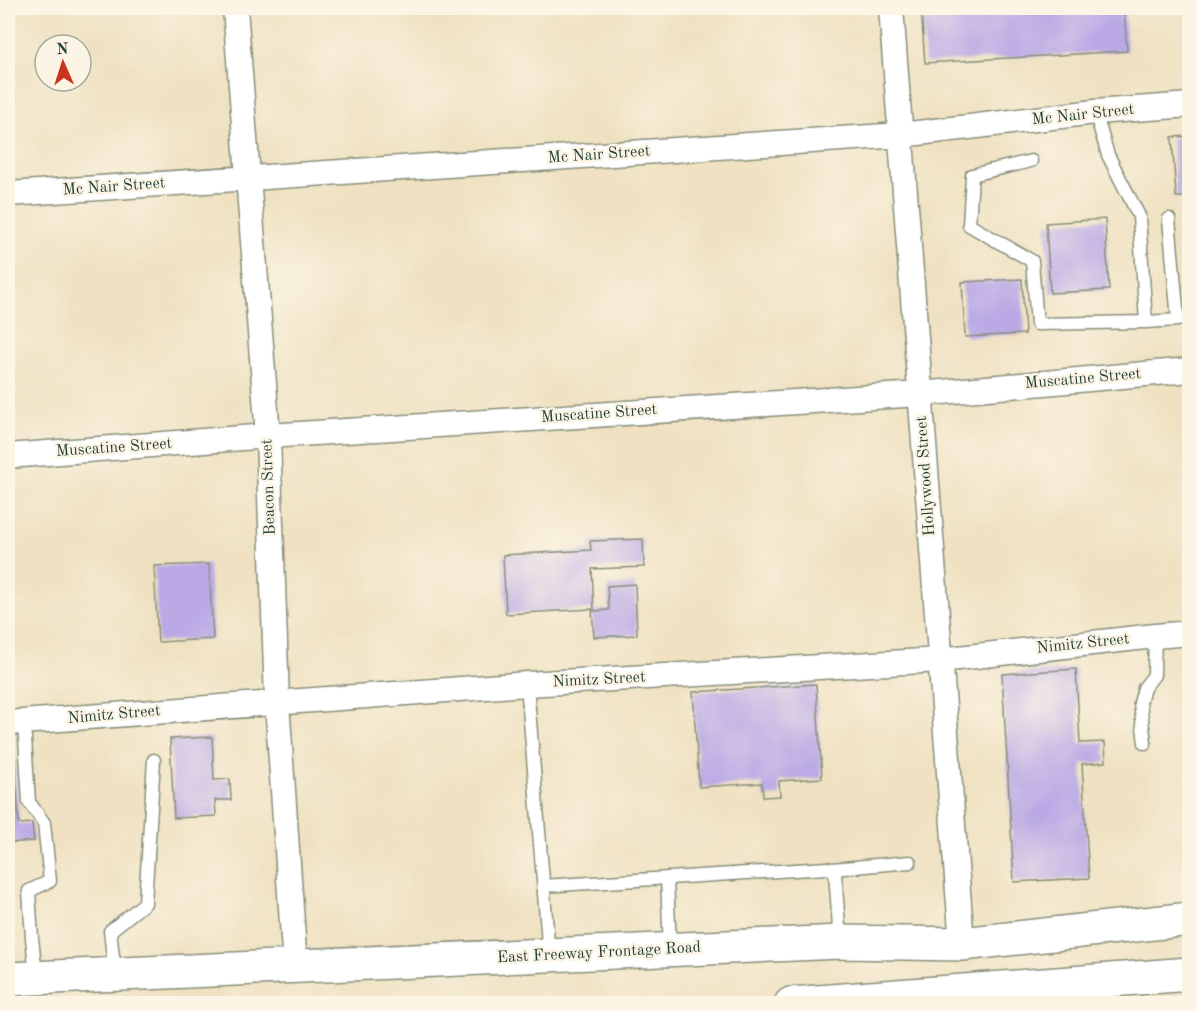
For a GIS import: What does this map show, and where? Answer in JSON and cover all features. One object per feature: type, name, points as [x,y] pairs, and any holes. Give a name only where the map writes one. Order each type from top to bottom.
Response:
[{"type":"main road","name":"East Freeway Frontage Road","points":[[22,979],[841,942],[962,944],[1190,919]]},
{"type":"main road","points":[[791,1004],[1190,974]]},
{"type":"street","name":"Beacon Street","points":[[235,8],[268,436],[277,702],[295,967]]},
{"type":"street","name":"Hollywood Street","points":[[891,8],[962,944]]},
{"type":"street","name":"Mc Nair Street","points":[[8,194],[900,135],[1095,112],[1190,105]]},
{"type":"street","name":"Muscatine Street","points":[[8,456],[268,436],[920,394],[1190,370]]},
{"type":"street","name":"Nimitz Street","points":[[16,723],[527,684],[940,660],[1190,633]]},
{"type":"lane","points":[[1095,112],[1108,155],[1139,216],[1146,322]]},
{"type":"lane","points":[[1031,161],[972,175],[969,225],[1032,261],[1037,324],[1178,320],[1169,219]]},
{"type":"lane","points":[[1145,743],[1140,703],[1144,688],[1154,675],[1155,636]]},
{"type":"lane","points":[[527,684],[549,955]]},
{"type":"lane","points":[[16,723],[29,802],[44,823],[50,881],[29,891],[32,938],[22,979]]},
{"type":"lane","points":[[115,975],[111,931],[145,903],[154,760]]},
{"type":"lane","points":[[543,886],[832,869],[910,862]]},
{"type":"lane","points":[[832,869],[835,873],[841,942]]},
{"type":"lane","points":[[667,878],[670,949]]},
{"type":"building","points":[[921,8],[1124,8],[1127,51],[925,63]]},
{"type":"building","points":[[1190,136],[1190,197],[1176,197],[1172,137]]},
{"type":"building","points":[[1105,219],[1109,290],[1050,293],[1046,223]]},
{"type":"building","points":[[1022,279],[1025,334],[965,337],[962,282]]},
{"type":"building","points":[[643,539],[644,567],[592,569],[594,611],[609,610],[607,586],[635,584],[637,635],[594,637],[592,609],[506,614],[503,555],[591,550],[590,541]]},
{"type":"building","points":[[209,564],[213,639],[158,642],[154,566]]},
{"type":"building","points":[[1076,669],[1080,743],[1105,742],[1106,762],[1082,764],[1089,878],[1014,882],[1002,674]]},
{"type":"building","points":[[816,684],[822,778],[779,781],[780,796],[763,797],[762,783],[699,787],[693,692]]},
{"type":"building","points":[[212,737],[214,780],[230,779],[231,800],[215,800],[216,816],[174,818],[170,739]]},
{"type":"building","points":[[14,748],[19,824],[32,823],[34,841],[8,843],[8,749]]}]
